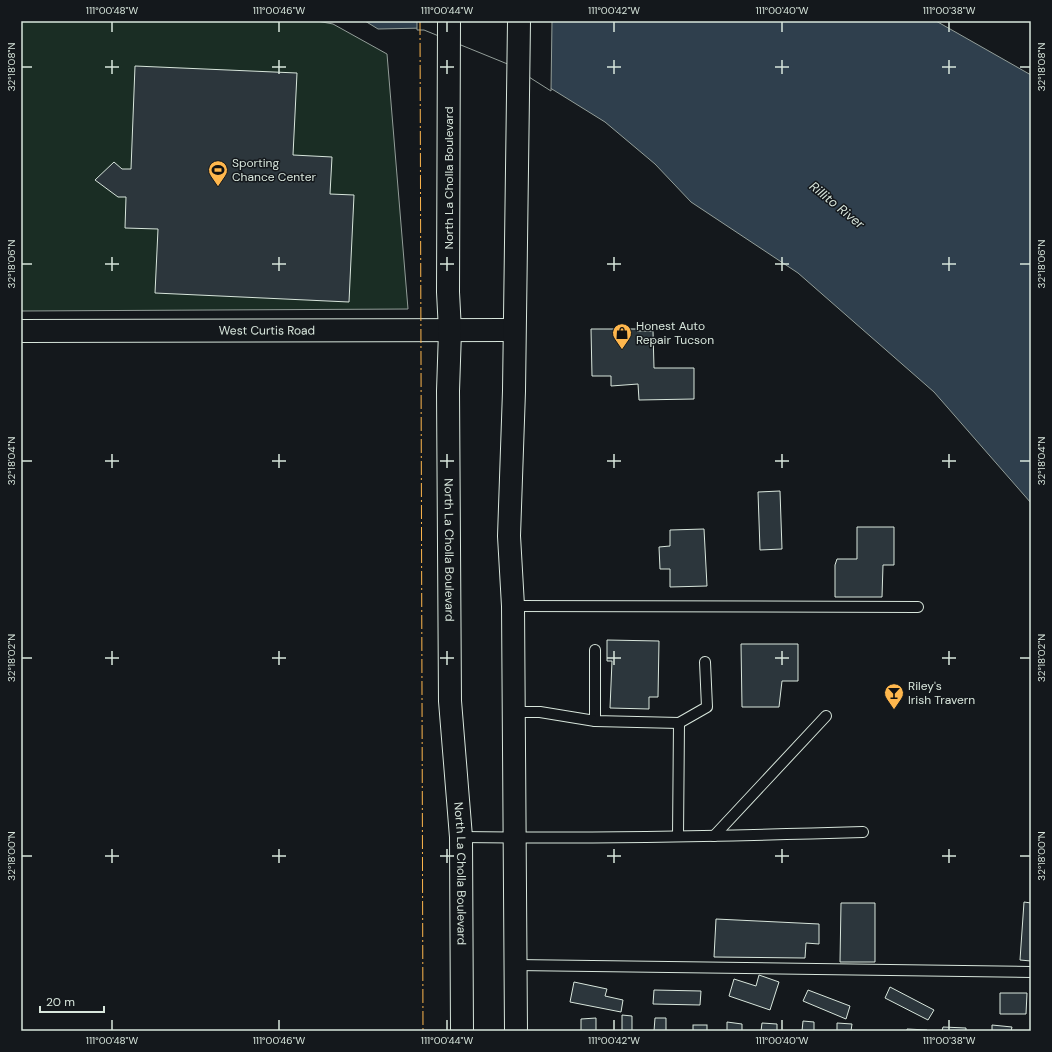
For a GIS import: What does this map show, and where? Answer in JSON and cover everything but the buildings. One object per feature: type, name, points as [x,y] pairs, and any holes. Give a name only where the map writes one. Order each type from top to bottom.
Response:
[{"type":"main road","name":"North La Cholla Boulevard","points":[[449,21],[450,100],[448,272],[450,331],[448,399],[450,701],[461,837],[462,1031]]},
{"type":"main road","points":[[516,1031],[513,606],[509,536],[513,397],[519,21]]},
{"type":"main road","name":"West Curtis Road","points":[[21,331],[514,330]]},
{"type":"lane","points":[[513,606],[918,607]]},
{"type":"lane","points":[[595,650],[595,721]]},
{"type":"lane","points":[[514,712],[540,712],[595,721],[679,723],[707,707],[705,662]]},
{"type":"lane","points":[[714,836],[826,716]]},
{"type":"lane","points":[[678,836],[679,723]]},
{"type":"lane","points":[[461,837],[515,838],[714,836],[863,832]]},
{"type":"lane","points":[[516,964],[1031,972]]},
{"type":"green space","points":[[21,21],[317,21],[333,24],[387,54],[408,309],[21,311]]},
{"type":"water","name":"Rillito River","points":[[365,21],[936,21],[1031,75],[1031,503],[934,392],[798,273],[691,202],[655,164],[605,122],[510,63],[425,28],[378,29]]},
{"type":"pier","points":[[417,21],[552,21],[551,91],[510,65],[424,30],[417,30]]},
{"type":"power","points":[[420,21],[423,1031]]},
{"type":"place","name":"Sporting Chance Center","points":[[218,187]]},
{"type":"place","name":"Honest Auto Repair Tucson","points":[[622,350]]},
{"type":"place","name":"Riley's Irish Travern","points":[[894,710]]}]
